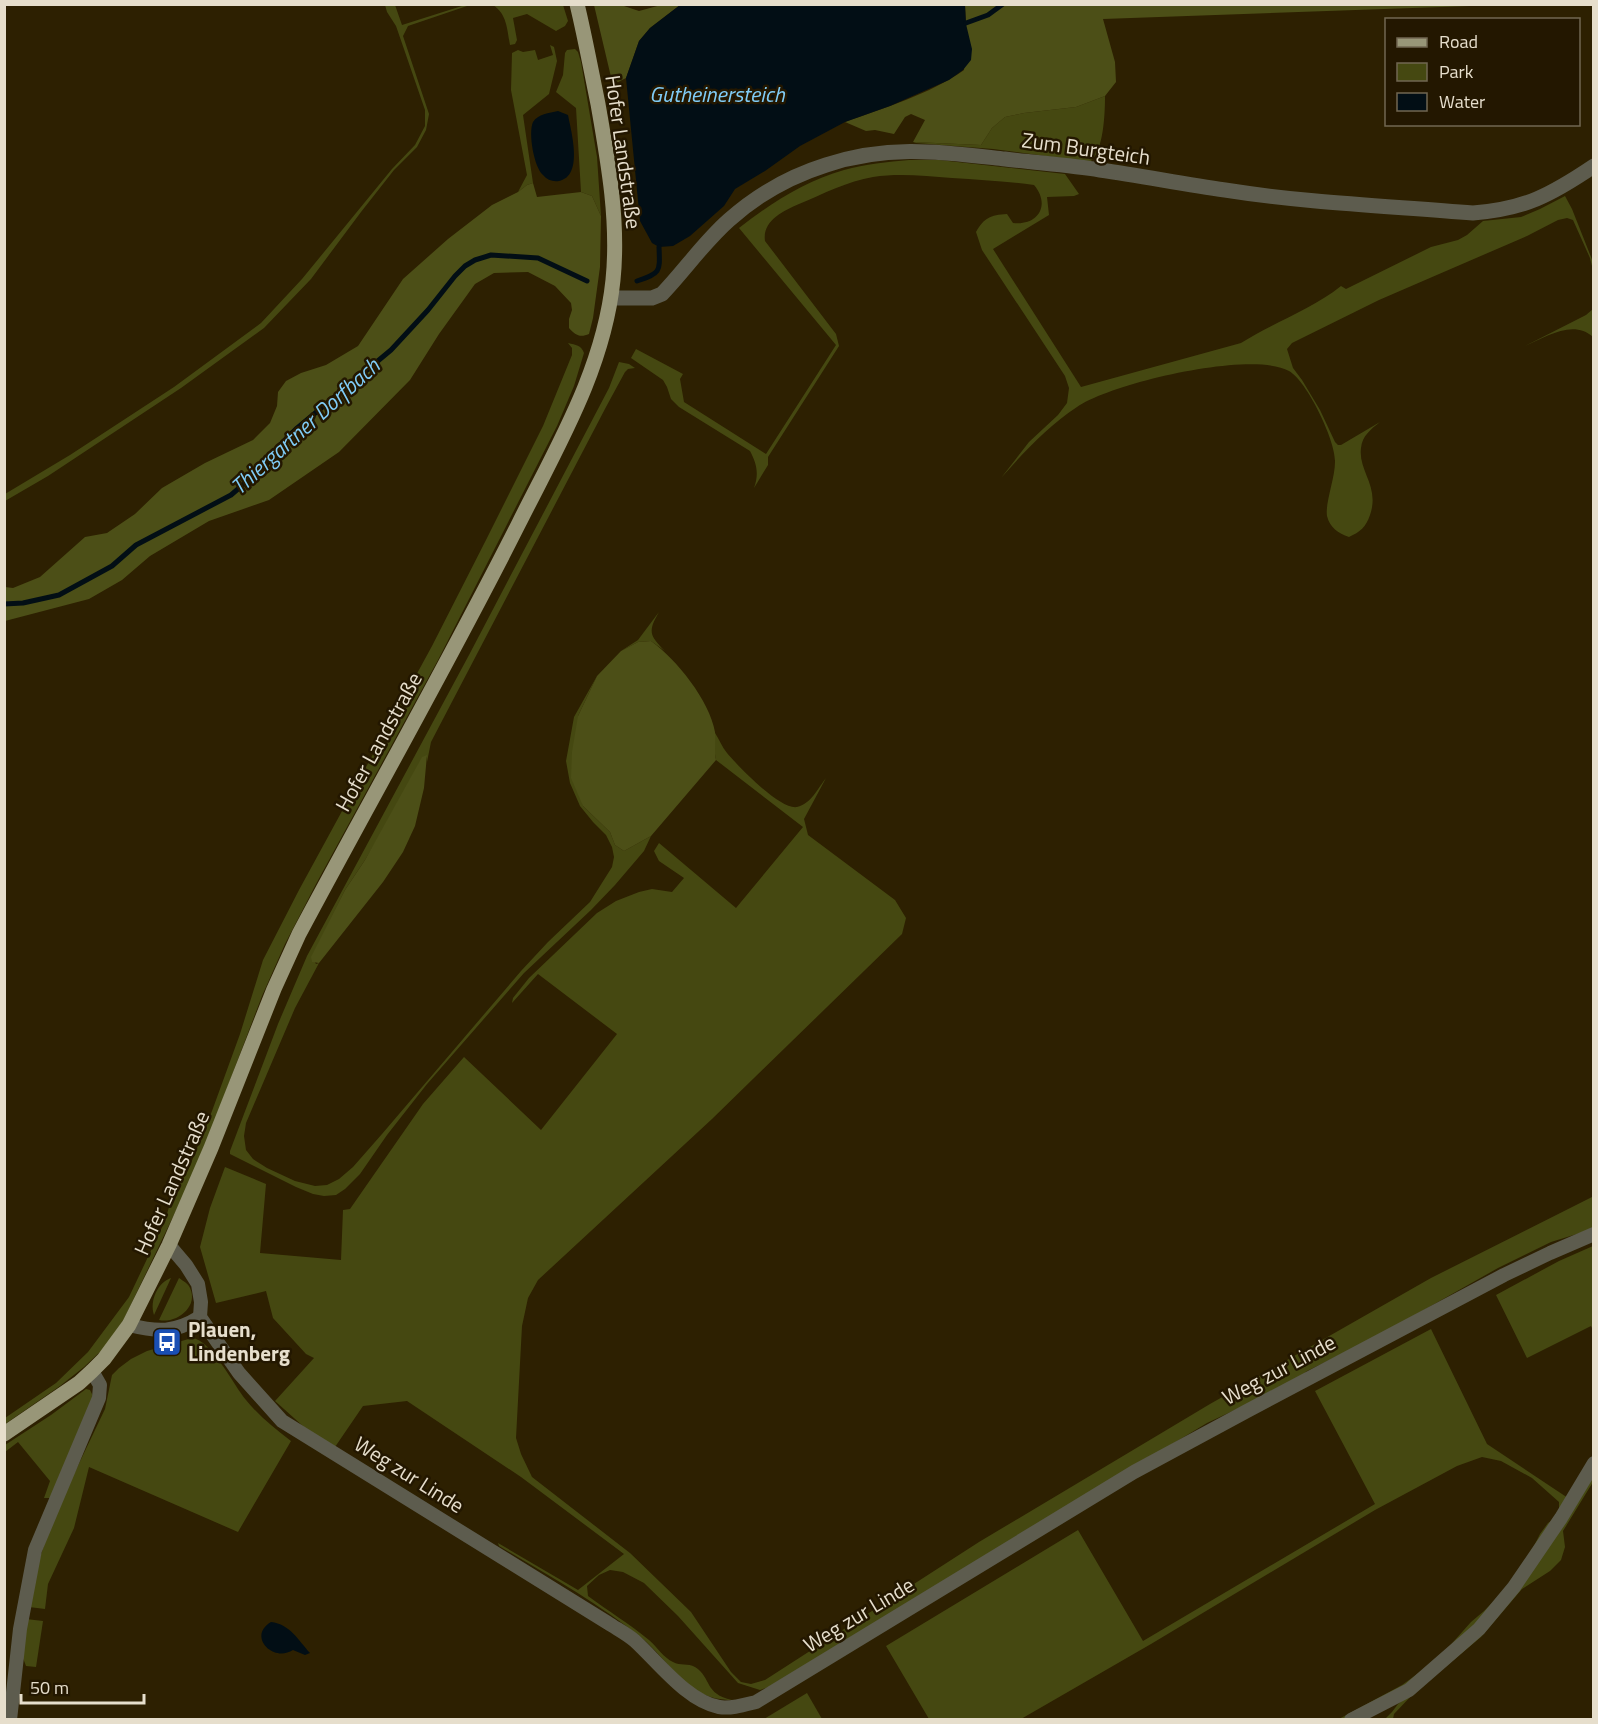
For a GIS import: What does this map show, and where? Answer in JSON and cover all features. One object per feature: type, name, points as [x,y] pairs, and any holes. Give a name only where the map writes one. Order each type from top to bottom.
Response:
[{"type":"main road","name":"Hofer Landstraße","points":[[4,1434],[79,1383],[104,1359],[129,1325],[169,1245],[226,1113],[274,989],[299,934],[491,578],[589,380],[602,338],[610,298],[614,250],[611,188],[597,99],[577,4]]},
{"type":"street","name":"Zum Burgteich","points":[[610,298],[652,298],[662,294],[713,236],[756,198],[784,182],[826,165],[863,155],[921,151],[949,153],[1098,169],[1227,191],[1473,213],[1520,206],[1566,185],[1593,166]]},
{"type":"street","name":"Weg zur Linde","points":[[200,1317],[238,1373],[282,1421],[608,1623],[633,1640],[679,1683],[704,1702],[720,1707],[733,1707],[756,1702],[1134,1472],[1504,1275],[1593,1234]]},
{"type":"street","points":[[129,1325],[166,1331],[183,1327],[200,1317],[201,1302],[198,1284],[169,1245]]},
{"type":"street","points":[[10,1719],[20,1629],[35,1550],[99,1398],[100,1385],[92,1371]]},
{"type":"street","points":[[1350,1719],[1409,1690],[1479,1629],[1514,1587],[1561,1518],[1593,1463]]},
{"type":"green space","points":[[385,5],[395,5],[402,25],[470,5],[408,26],[403,36],[429,114],[426,130],[417,147],[394,170],[311,279],[264,328],[181,388],[48,476],[5,501],[5,494],[70,455],[174,387],[261,323],[302,279],[392,169],[415,145],[425,126],[425,110],[396,26]]},
{"type":"green space","points":[[493,5],[563,5],[568,21],[565,26],[556,31],[527,14],[513,18],[517,40],[515,44],[510,45],[504,17]]},
{"type":"green space","points":[[550,45],[554,47],[557,61],[549,94],[523,115],[533,183],[518,192],[527,175],[511,90],[512,53],[518,50],[523,52],[535,50],[538,60],[553,55]]},
{"type":"green space","points":[[575,49],[581,62],[597,157],[601,216],[592,196],[581,192],[576,108],[556,92],[563,75],[565,53],[567,50]]},
{"type":"green space","points":[[1105,96],[1101,141],[1095,157],[1090,162],[993,149],[913,142],[981,145],[992,128],[1005,117],[1076,107]]},
{"type":"green space","points":[[909,160],[939,160],[1065,174],[1079,194],[1047,197],[1049,215],[993,249],[1081,387],[1241,343],[1317,302],[1341,286],[1346,289],[1431,247],[1458,240],[1483,221],[1521,217],[1565,196],[1593,262],[1593,270],[1573,220],[1567,218],[1558,220],[1527,236],[1379,300],[1292,343],[1287,349],[1293,368],[1320,410],[1338,445],[1380,422],[1365,436],[1361,448],[1363,464],[1371,487],[1370,515],[1362,529],[1349,537],[1335,530],[1327,516],[1335,462],[1326,427],[1312,399],[1296,377],[1289,371],[1271,366],[1245,364],[1182,372],[1120,388],[1095,398],[1056,422],[1001,478],[1029,442],[1058,415],[1067,403],[1069,388],[1065,376],[982,250],[976,232],[985,220],[996,215],[1007,214],[1013,223],[1022,223],[1035,218],[1041,207],[1039,192],[1034,185],[993,181],[902,175],[864,179],[836,188],[787,210],[770,222],[767,228],[765,241],[836,334],[839,346],[768,457],[768,465],[754,488],[756,469],[750,451],[679,407],[671,399],[663,380],[631,358],[636,349],[683,374],[680,379],[684,402],[766,454],[836,345],[739,228],[763,210],[816,180],[852,168]]},
{"type":"green space","points":[[1593,309],[1593,337],[1577,330],[1559,331],[1525,346],[1586,315]]},
{"type":"green space","points":[[568,343],[580,347],[584,353],[574,386],[557,426],[438,660],[285,944],[262,996],[205,1146],[123,1321],[104,1348],[84,1367],[5,1424],[5,1418],[56,1383],[88,1352],[129,1297],[165,1221],[173,1193],[189,1168],[212,1111],[240,1034],[263,960],[432,646],[543,426],[572,355],[572,348]]},
{"type":"green space","points":[[619,362],[635,368],[625,372],[606,407],[431,742],[427,762],[427,756],[345,890],[312,957],[316,964],[319,963],[295,1008],[246,1123],[244,1136],[246,1150],[253,1159],[295,1181],[315,1186],[327,1185],[339,1179],[353,1167],[382,1134],[521,971],[590,902],[612,867],[614,857],[606,835],[580,806],[570,783],[566,761],[574,717],[597,676],[578,716],[583,806],[610,832],[615,845],[624,851],[651,836],[644,851],[615,885],[524,973],[427,1084],[360,1174],[336,1195],[313,1194],[230,1154],[230,1151],[278,1024],[307,956],[469,655],[609,388]]},
{"type":"green space","points":[[659,612],[653,624],[652,633],[665,651],[651,641],[638,642],[621,651],[638,640]]},
{"type":"green space","points":[[715,733],[727,753],[750,777],[780,802],[797,807],[806,803],[826,778],[804,819],[808,835],[895,900],[906,918],[902,934],[712,1119],[538,1280],[528,1298],[522,1326],[516,1438],[532,1477],[630,1553],[691,1612],[731,1672],[741,1682],[751,1684],[765,1680],[979,1542],[1210,1404],[1431,1278],[1594,1196],[1593,1229],[1551,1242],[1498,1268],[1376,1337],[1307,1371],[1292,1383],[1207,1423],[769,1687],[760,1690],[738,1683],[678,1616],[644,1583],[623,1572],[610,1570],[599,1575],[587,1586],[588,1596],[642,1634],[667,1658],[676,1663],[695,1667],[704,1676],[712,1690],[732,1700],[701,1693],[685,1682],[650,1645],[626,1626],[499,1546],[498,1543],[578,1590],[624,1554],[521,1477],[407,1401],[363,1406],[335,1447],[304,1427],[275,1401],[314,1358],[306,1354],[273,1318],[266,1291],[216,1303],[200,1247],[210,1208],[225,1167],[266,1184],[260,1253],[341,1260],[343,1210],[350,1209],[423,1104],[464,1057],[541,1130],[617,1034],[538,974],[512,1003],[513,998],[529,978],[597,913],[616,901],[652,889],[672,892],[684,878],[659,861],[654,851],[659,843],[736,908],[803,827],[716,760]]},
{"type":"green space","points":[[1593,1246],[1593,1330],[1591,1326],[1527,1358],[1496,1295],[1559,1261]]},
{"type":"green space","points":[[171,1278],[154,1315],[153,1304],[156,1293],[166,1280]]},
{"type":"green space","points":[[179,1278],[190,1288],[192,1295],[189,1308],[179,1317],[166,1321],[159,1320]]},
{"type":"green space","points":[[1431,1329],[1487,1444],[1568,1498],[1559,1512],[1559,1502],[1532,1478],[1501,1461],[1482,1457],[1457,1466],[1375,1510],[1021,1719],[929,1719],[886,1646],[1078,1530],[1143,1641],[1375,1504],[1315,1391]]},
{"type":"green space","points":[[192,1338],[207,1346],[251,1406],[291,1441],[238,1532],[89,1467],[74,1528],[48,1584],[45,1609],[29,1607],[30,1588],[53,1518],[105,1409],[112,1375],[131,1359],[147,1351]]},
{"type":"green space","points":[[86,1389],[90,1390],[93,1396],[52,1498],[44,1498],[50,1481],[18,1442],[5,1452],[5,1445]]},
{"type":"green space","points":[[1593,1474],[1593,1482],[1563,1531],[1565,1547],[1561,1560],[1550,1571],[1522,1589],[1481,1637],[1413,1694],[1394,1714],[1393,1719],[1384,1720],[1398,1704],[1478,1635]]},
{"type":"green space","points":[[1554,1519],[1510,1587],[1447,1655],[1384,1700],[1337,1720],[1402,1685],[1438,1659],[1471,1622],[1505,1590],[1529,1556],[1540,1534]]},
{"type":"green space","points":[[26,1619],[43,1621],[36,1667],[26,1666],[23,1658]]},
{"type":"green space","points":[[807,1693],[822,1719],[764,1719]]},
{"type":"shaded area","points":[[1469,4],[1470,6],[1103,19],[1115,62],[1116,82],[1105,96],[1076,107],[1005,117],[992,128],[981,145],[913,142],[925,120],[911,114],[905,117],[894,134],[875,130],[866,131],[845,122],[922,93],[964,70],[965,5]]},
{"type":"shaded area","points":[[594,5],[621,5],[639,11],[661,5],[680,5],[650,28],[639,41],[626,78],[618,82],[611,77]]},
{"type":"shaded area","points":[[533,183],[537,197],[581,192],[592,196],[601,216],[600,267],[589,334],[578,335],[569,328],[571,303],[555,286],[528,272],[494,273],[475,284],[410,380],[339,452],[269,500],[209,521],[150,556],[122,580],[89,599],[5,621],[5,587],[13,588],[40,577],[85,537],[107,533],[135,514],[162,488],[205,463],[253,440],[270,423],[277,406],[278,392],[286,381],[301,373],[326,365],[358,346],[403,279],[448,239],[492,205]]},
{"type":"shaded area","points":[[651,641],[681,670],[699,694],[712,720],[716,760],[651,836],[624,851],[615,845],[610,832],[583,806],[571,778],[572,752],[578,716],[597,676],[621,651],[638,642]]},
{"type":"shaded area","points":[[427,755],[424,788],[415,826],[403,852],[383,882],[319,963],[312,962],[311,957],[345,890],[365,860],[422,757]]},
{"type":"water","name":"Gutheinersteich","points":[[680,5],[965,5],[966,24],[972,49],[971,60],[963,70],[949,80],[890,106],[845,122],[800,146],[735,189],[724,206],[690,236],[673,246],[659,247],[652,243],[640,221],[626,78],[639,41],[650,28]]},
{"type":"water","points":[[558,111],[568,115],[574,162],[567,177],[555,181],[546,178],[540,171],[531,134],[535,119]]},
{"type":"water","points":[[271,1622],[284,1626],[310,1653],[305,1655],[293,1650],[285,1653],[271,1651],[262,1640],[262,1634],[264,1628]]},
{"type":"waterway","name":"Thiergartner Dorfbach","points":[[966,23],[988,15],[1003,4]]},
{"type":"waterway","name":"Thiergartner Dorfbach","points":[[637,281],[651,276],[659,267],[659,247]]},
{"type":"waterway","name":"Thiergartner Dorfbach","points":[[4,604],[23,603],[59,595],[112,566],[136,545],[231,495],[266,465],[279,446],[296,429],[391,350],[428,310],[455,276],[475,260],[491,255],[538,258],[587,281]]},
{"type":"place","name":"Plauen, Lindenberg","points":[[167,1342]]}]
